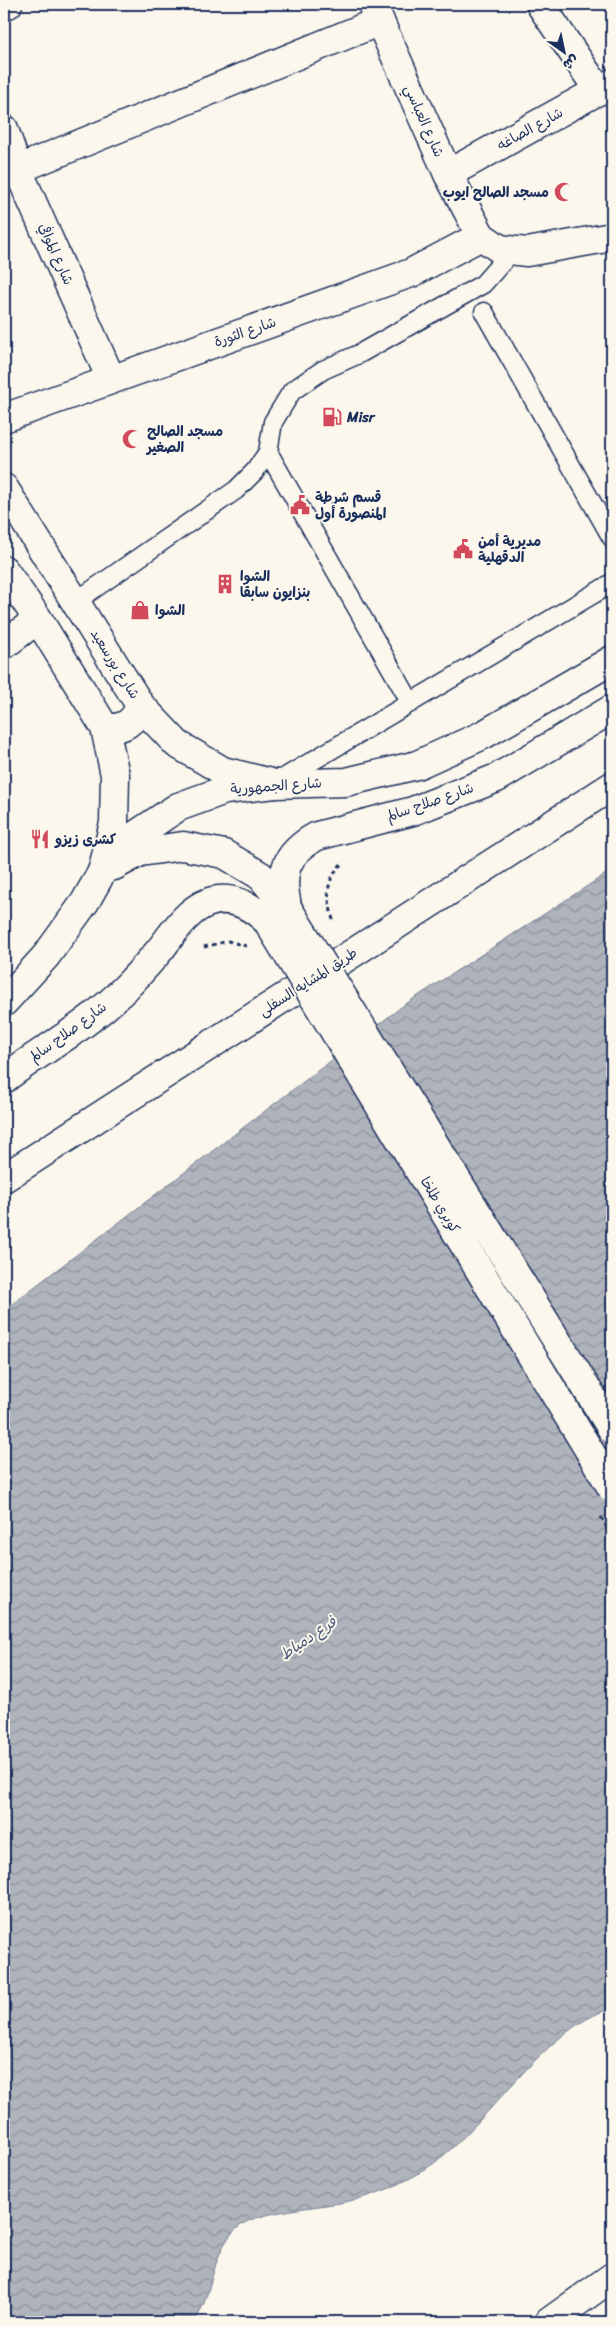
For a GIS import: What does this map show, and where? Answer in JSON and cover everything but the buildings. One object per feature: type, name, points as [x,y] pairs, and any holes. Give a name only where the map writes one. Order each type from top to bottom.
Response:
[{"type":"main road","points":[[4,6],[8,4]]},
{"type":"main road","points":[[540,4],[606,87]]},
{"type":"main road","points":[[11,173],[376,12]]},
{"type":"main road","name":"شارع العباسي","points":[[376,12],[448,174],[481,236]]},
{"type":"main road","name":"شارع الصاغه","points":[[448,174],[606,87]]},
{"type":"main road","name":"شارع الموافي","points":[[4,129],[11,173],[111,378]]},
{"type":"main road","points":[[481,236],[500,249],[527,252],[612,237]]},
{"type":"main road","name":"شارع الثورة","points":[[4,418],[111,378],[411,273],[481,236]]},
{"type":"main road","name":"شارع بورسعيد","points":[[4,488],[140,705],[177,744],[222,771],[274,784]]},
{"type":"main road","points":[[4,570],[38,619],[106,728],[116,775],[114,823],[102,872]]},
{"type":"main road","points":[[4,645],[38,619]]},
{"type":"main road","name":"شارع الجمهورية","points":[[4,1002],[46,956],[84,902],[102,872],[136,835],[178,807],[225,790],[274,784],[346,782],[416,765],[483,735],[612,660]]},
{"type":"main road","points":[[106,728],[114,729],[132,721],[140,705]]},
{"type":"main road","name":"شارع صلاح سالم","points":[[4,1079],[34,1056],[92,1018],[131,983],[192,911],[208,903],[224,900],[241,902],[256,910],[278,916],[284,895],[285,869],[294,853],[304,843],[317,836],[413,810],[497,778],[612,710]]},
{"type":"main road","name":"طريق المشايه السفلى","points":[[4,1178],[612,786]]},
{"type":"main road","points":[[102,872],[140,852],[182,846],[224,854],[261,876],[278,916]]},
{"type":"main road","name":"كوبري طلخا","points":[[278,916],[612,1429]]},
{"type":"main road","name":"كوبري طلخا","points":[[278,916],[612,1488]]},
{"type":"main road","points":[[4,1101],[34,1056]]},
{"type":"main road","points":[[549,2322],[612,2277]]},
{"type":"lane","points":[[76,602],[236,490],[255,471],[268,452],[273,422],[292,391],[323,370],[359,354],[483,284],[512,251]]},
{"type":"lane","points":[[484,312],[612,538]]},
{"type":"lane","points":[[268,452],[411,703]]},
{"type":"lane","points":[[274,784],[612,583]]},
{"type":"path","points":[[333,920],[328,899],[330,877],[346,858]]},
{"type":"path","points":[[201,949],[207,944],[228,941],[248,947],[252,952]]},
{"type":"water","name":"فرع دمياط","points":[[612,870],[612,2008],[587,2019],[563,2035],[519,2077],[477,2124],[455,2145],[434,2163],[413,2177],[365,2197],[340,2203],[274,2213],[249,2220],[241,2225],[231,2235],[218,2258],[206,2298],[194,2322],[4,2322],[4,1310],[404,1005]]},
{"type":"place","name":"مسجد الصالح ايوب","points":[[564,192]]},
{"type":"place","name":"Misr","points":[[332,417]]},
{"type":"place","name":"مسجد الصالح الصغير","points":[[132,439]]},
{"type":"place","name":"قسم شرطة المنصورة أول","points":[[300,505]]},
{"type":"place","name":"مديرية أمن الدقهلية","points":[[463,549]]},
{"type":"place","name":"الشوا بنزايون سابقا","points":[[225,584]]},
{"type":"place","name":"الشوا","points":[[140,610]]},
{"type":"place","name":"كشرى زيزو","points":[[40,839]]}]
